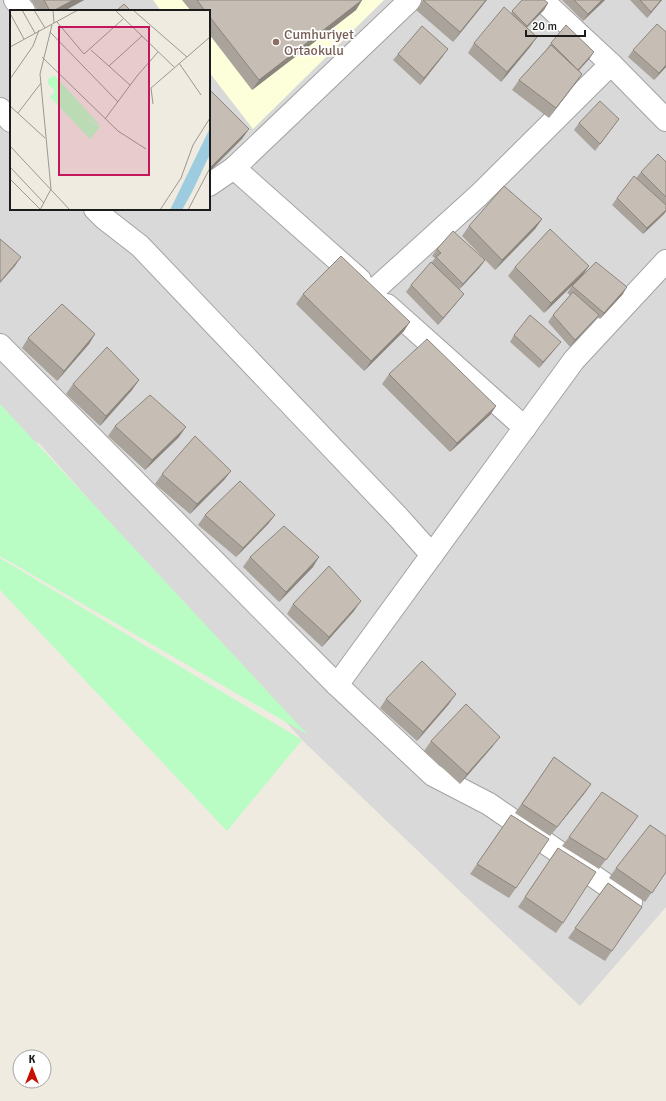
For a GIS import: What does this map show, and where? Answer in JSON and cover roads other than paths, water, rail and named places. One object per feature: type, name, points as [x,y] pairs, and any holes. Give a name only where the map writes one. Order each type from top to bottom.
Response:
[{"type":"street","points":[[15,0],[23,10]]},
{"type":"street","points":[[210,184],[234,168],[410,0]]},
{"type":"street","points":[[542,0],[611,64],[666,120]]},
{"type":"street","points":[[372,292],[479,195],[611,64]]},
{"type":"street","points":[[0,109],[10,120]]},
{"type":"street","points":[[234,168],[525,428]]},
{"type":"street","points":[[96,210],[140,246],[399,518],[432,555]]},
{"type":"street","points":[[337,686],[574,360],[666,261]]},
{"type":"street","points":[[0,344],[337,686],[433,775],[489,804],[640,908]]},
{"type":"place","name":"Cumhuriyet Ortaokulu","points":[[276,42]]}]
